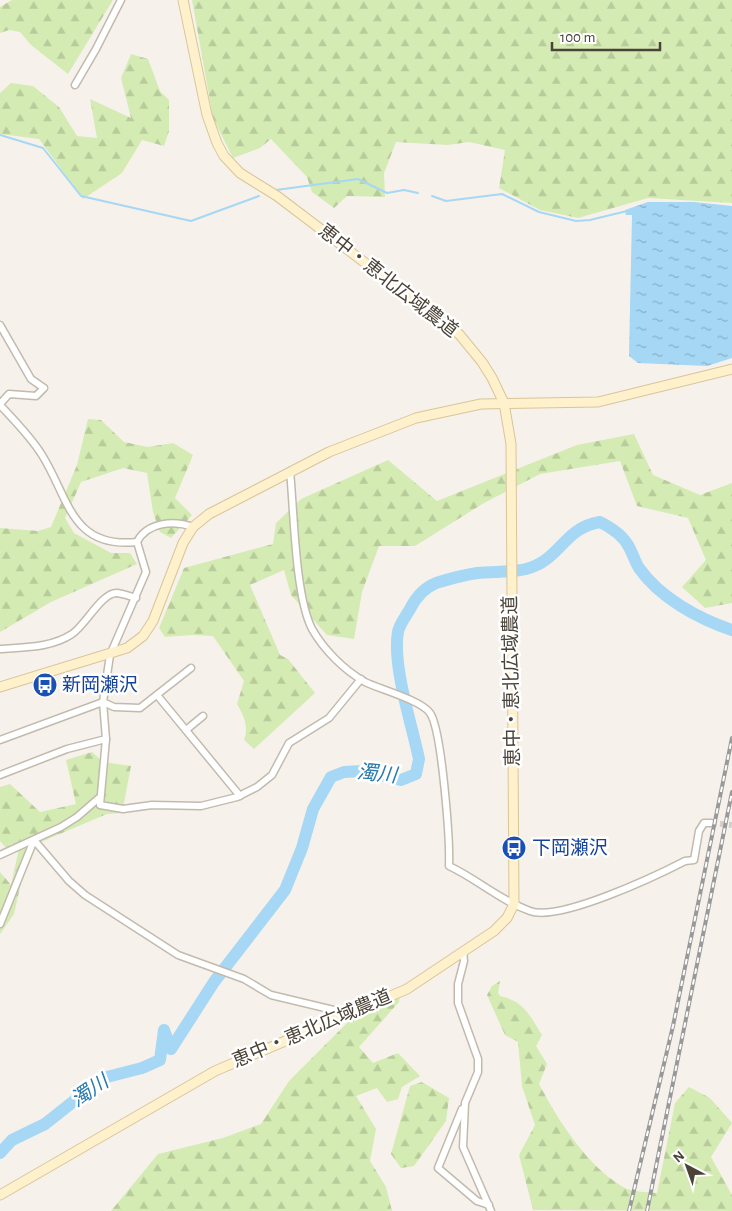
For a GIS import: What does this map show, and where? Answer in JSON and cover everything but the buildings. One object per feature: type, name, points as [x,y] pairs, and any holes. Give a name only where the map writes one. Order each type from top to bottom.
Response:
[{"type":"street","points":[[75,85],[96,49],[120,0]]},
{"type":"street","name":"恵中・恵北広域農道","points":[[0,1195],[215,1071],[407,989],[494,931],[507,918],[514,904],[511,444],[504,403],[482,362],[459,334],[277,196],[240,173],[224,156],[214,136],[207,115],[183,0]]},
{"type":"street","points":[[0,325],[31,380],[44,388],[36,396],[9,394],[0,404],[23,429],[42,454],[59,485],[67,507],[82,528],[110,542],[137,542]]},
{"type":"street","points":[[0,687],[110,655],[127,648],[143,636],[153,621],[183,543],[193,527],[209,514],[290,471],[372,434],[416,418],[481,404],[598,402],[732,369]]},
{"type":"street","points":[[290,471],[300,575],[306,612],[312,628],[322,644],[344,666],[361,679],[429,711],[440,743],[449,866],[514,904],[532,912],[550,913],[586,903],[629,887],[685,861],[694,860],[699,831],[704,823],[711,823]]},
{"type":"street","points":[[193,527],[182,523],[147,529],[142,533],[137,542],[146,572],[110,655],[103,702],[106,739],[99,798],[100,805],[104,808],[122,809],[152,804],[201,806],[240,796],[257,787],[272,775],[289,743],[329,718],[361,679]]},
{"type":"street","points":[[0,649],[39,646],[71,635],[82,627],[96,607],[110,594],[116,593],[136,598]]},
{"type":"street","points":[[0,740],[103,702],[114,708],[140,708],[191,668]]},
{"type":"street","points":[[157,694],[240,796]]},
{"type":"street","points":[[186,730],[203,716]]},
{"type":"street","points":[[0,776],[67,749],[106,739]]},
{"type":"street","points":[[0,855],[78,817],[99,798]]},
{"type":"street","points":[[0,924],[34,840]]},
{"type":"street","points":[[34,840],[69,881],[85,895],[178,955],[244,980],[271,995],[350,1014]]},
{"type":"street","points":[[463,951],[464,961],[458,984],[458,1003],[478,1060],[478,1072],[438,1168],[477,1201],[490,1208]]},
{"type":"street","points":[[465,1103],[463,1147],[490,1208]]},
{"type":"green space","points":[[12,0],[113,0],[68,74],[31,45],[20,32],[9,30],[0,33],[0,7]]},
{"type":"green space","points":[[192,0],[732,0],[732,203],[648,198],[578,218],[540,210],[499,188],[505,150],[469,142],[448,145],[396,142],[384,173],[385,197],[347,196],[334,208],[312,192],[307,177],[271,139],[260,148],[233,158],[213,118]]},
{"type":"green space","points":[[131,54],[148,59],[160,91],[169,100],[169,131],[164,146],[142,140],[122,173],[83,199],[39,139],[0,134],[0,93],[11,83],[33,86],[59,107],[77,136],[97,138],[90,99],[131,118],[121,78]]},
{"type":"green space","points":[[88,419],[101,420],[124,442],[148,447],[173,443],[193,455],[175,498],[192,515],[171,538],[160,532],[153,512],[147,473],[123,468],[81,482],[65,518],[74,533],[111,553],[130,553],[137,564],[51,602],[0,632],[0,528],[38,531],[51,527],[77,465]]},
{"type":"green space","points":[[634,434],[653,475],[700,495],[732,483],[732,603],[705,608],[682,587],[706,560],[688,518],[637,506],[620,461],[540,474],[484,503],[415,546],[379,546],[362,592],[354,639],[327,635],[291,595],[284,570],[250,585],[280,655],[288,659],[315,693],[254,749],[244,740],[245,722],[237,704],[244,681],[213,636],[165,637],[159,628],[184,568],[273,544],[276,523],[301,499],[388,460],[437,501],[577,445]]},
{"type":"green space","points":[[92,752],[103,762],[131,766],[122,813],[107,814],[29,847],[14,914],[0,934],[0,872],[11,885],[20,844],[11,844],[8,850],[0,841],[0,787],[10,784],[40,812],[76,804],[66,760]]},
{"type":"green space","points":[[500,981],[498,993],[500,996],[508,998],[526,1010],[542,1035],[536,1046],[547,1064],[539,1084],[564,1127],[597,1167],[626,1189],[657,1193],[675,1103],[689,1087],[710,1098],[732,1123],[711,1157],[732,1195],[732,1211],[533,1210],[519,1155],[535,1125],[522,1086],[518,1042],[505,1035],[487,995],[492,986]]},
{"type":"green space","points":[[400,994],[399,1002],[359,1047],[373,1063],[398,1053],[420,1076],[402,1087],[398,1099],[387,1102],[377,1088],[356,1096],[376,1129],[370,1161],[386,1187],[392,1211],[111,1211],[158,1154],[223,1138],[261,1124],[289,1081],[350,1020]]},
{"type":"green space","points":[[422,1082],[449,1098],[446,1121],[414,1166],[401,1168],[391,1154],[410,1086]]},
{"type":"water","points":[[648,202],[694,202],[732,206],[732,358],[707,366],[638,363],[629,356],[632,215],[626,215],[625,210]]},
{"type":"waterway","points":[[0,135],[43,148],[81,196],[191,221],[259,196]]},
{"type":"waterway","points":[[276,190],[358,179],[387,193],[404,190],[418,193]]},
{"type":"waterway","points":[[432,196],[446,201],[502,194],[539,212],[576,221],[590,220],[627,211]]},
{"type":"waterway","name":"濁川","points":[[0,1153],[12,1140],[45,1124],[103,1078],[142,1068],[160,1060],[164,1030],[171,1049],[214,982],[285,890],[302,848],[313,809],[331,777],[344,772],[363,771],[401,780],[416,774],[419,759],[400,678],[397,646],[401,623],[415,601],[428,587],[467,575],[520,570],[538,565],[578,531],[588,525],[600,522],[613,529],[624,539],[639,568],[658,589],[681,606],[706,620],[732,630]]},
{"type":"tunnel","points":[[711,823],[732,825]]},
{"type":"railway","points":[[629,1211],[673,1026],[732,738]]},
{"type":"railway","points":[[647,1211],[732,792]]},
{"type":"place","name":"新岡瀬沢","points":[[45,685]]},
{"type":"place","name":"下岡瀬沢","points":[[514,848]]}]
